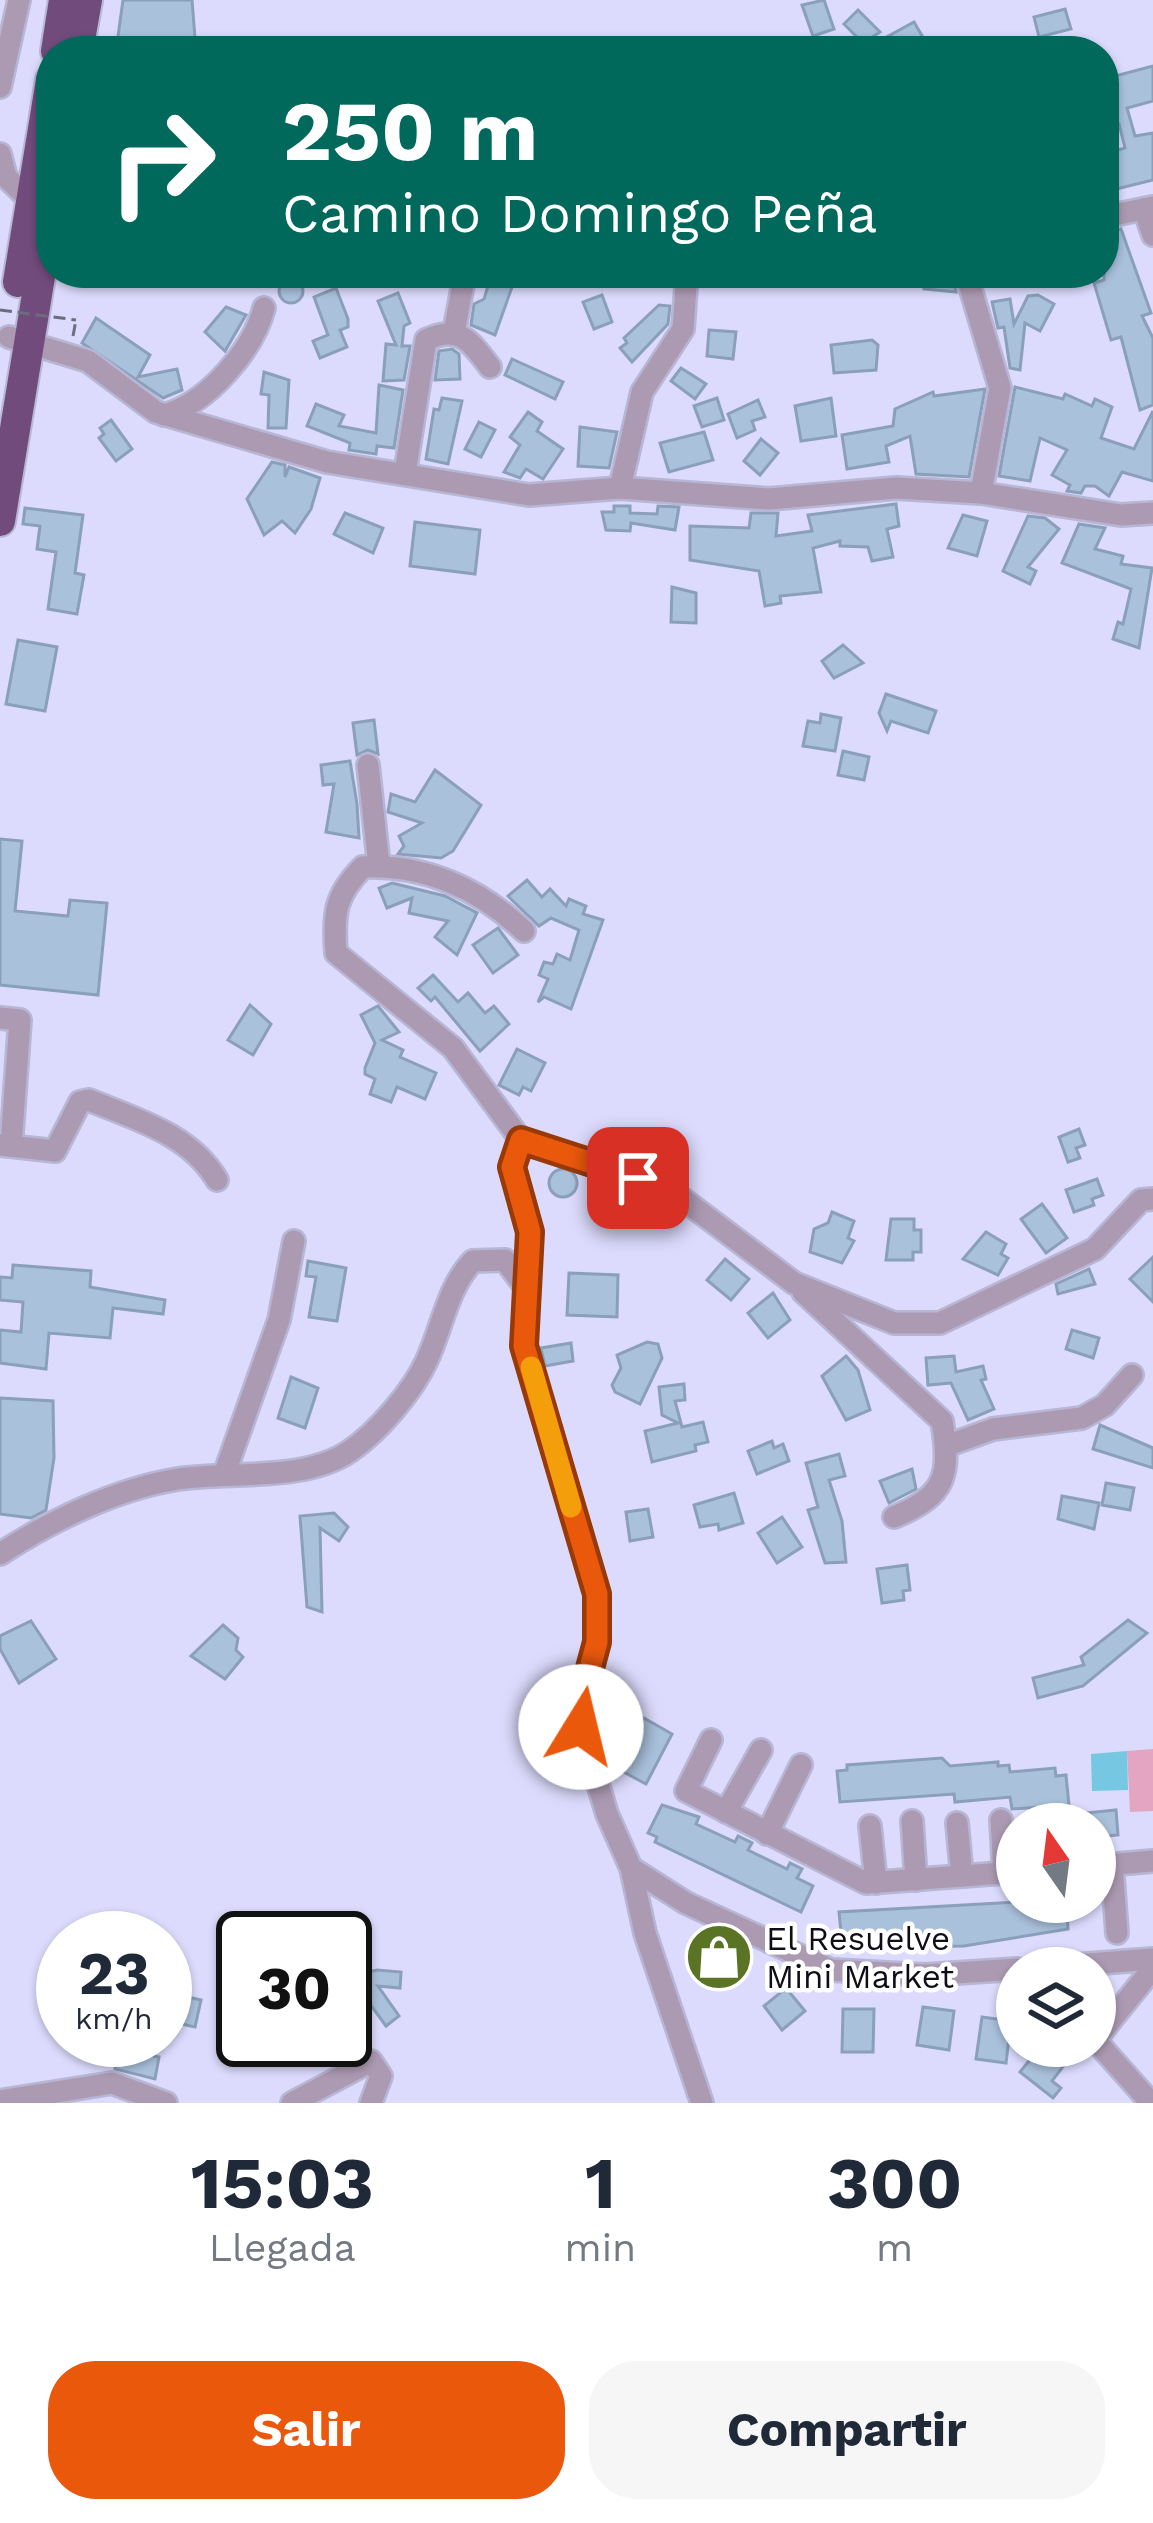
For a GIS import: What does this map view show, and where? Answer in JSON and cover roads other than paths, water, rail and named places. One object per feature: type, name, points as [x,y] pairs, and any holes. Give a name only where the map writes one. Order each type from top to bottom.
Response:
[{"type":"highway","points":[[58,36],[64,0]]},
{"type":"highway","points":[[81,36],[87,0]]},
{"type":"highway","points":[[0,388],[10,323],[36,224]]},
{"type":"highway","points":[[0,521],[10,323]]},
{"type":"street","points":[[0,87],[19,0]]},
{"type":"street","points":[[0,154],[6,177],[36,201]]},
{"type":"street","points":[[1119,214],[1149,208],[1153,235]]},
{"type":"street","points":[[454,332],[462,288]]},
{"type":"street","points":[[620,488],[642,392],[683,329],[687,288]]},
{"type":"street","points":[[970,288],[1000,388],[981,493]]},
{"type":"street","points":[[163,415],[186,409],[256,337],[264,308]]},
{"type":"street","points":[[10,323],[88,361],[163,415],[327,462],[530,495],[620,488],[769,499],[896,488],[981,493],[1121,515],[1153,513]]},
{"type":"street","points":[[405,473],[426,340],[454,332]]},
{"type":"street","points":[[454,332],[490,368]]},
{"type":"street","points":[[368,765],[380,866]]},
{"type":"street","points":[[524,931],[475,890],[380,866],[363,867],[340,890],[333,914],[336,953],[453,1048],[521,1140],[676,1193],[794,1283],[942,1421],[943,1482],[926,1504],[894,1517]]},
{"type":"street","points":[[0,1018],[20,1019],[5,1146],[56,1150],[80,1102],[89,1100],[168,1133],[207,1163],[217,1180]]},
{"type":"street","points":[[521,1140],[512,1167],[530,1232],[524,1346],[597,1594],[597,1642],[583,1694],[581,1727],[607,1814],[631,1868],[645,1933],[702,2103]]},
{"type":"street","points":[[794,1283],[894,1323],[940,1323],[1095,1249],[1141,1200],[1153,1199]]},
{"type":"street","points":[[224,1475],[279,1320],[294,1241]]},
{"type":"street","points":[[0,1554],[127,1492],[323,1464],[348,1453],[376,1430],[425,1366],[461,1273],[473,1261],[492,1256],[505,1260],[528,1292]]},
{"type":"street","points":[[946,1446],[993,1429],[1082,1418],[1105,1405],[1132,1375]]},
{"type":"street","points":[[711,1739],[686,1791],[833,1869],[876,1883],[996,1873]]},
{"type":"street","points":[[726,1812],[760,1750]]},
{"type":"street","points":[[767,1834],[801,1765]]},
{"type":"street","points":[[912,1821],[916,1880]]},
{"type":"street","points":[[957,1822],[962,1876]]},
{"type":"street","points":[[870,1826],[876,1883]]},
{"type":"street","points":[[1116,1864],[1153,1862]]},
{"type":"street","points":[[631,1868],[686,1903],[831,1970],[925,1975],[996,1972]]},
{"type":"street","points":[[1115,1923],[1117,1933]]},
{"type":"street","points":[[1116,1965],[1153,1964]]},
{"type":"street","points":[[1116,2012],[1153,1964]]},
{"type":"street","points":[[292,2103],[371,2061],[381,2076],[371,2103]]},
{"type":"street","points":[[1116,2064],[1151,2103]]},
{"type":"street","points":[[0,2101],[112,2084],[166,2103]]},
{"type":"water","points":[[1127,1751],[1128,1790],[1092,1791],[1091,1754]]},
{"type":"place","name":"El Resuelve Mini Market","points":[[719,1957]]}]
